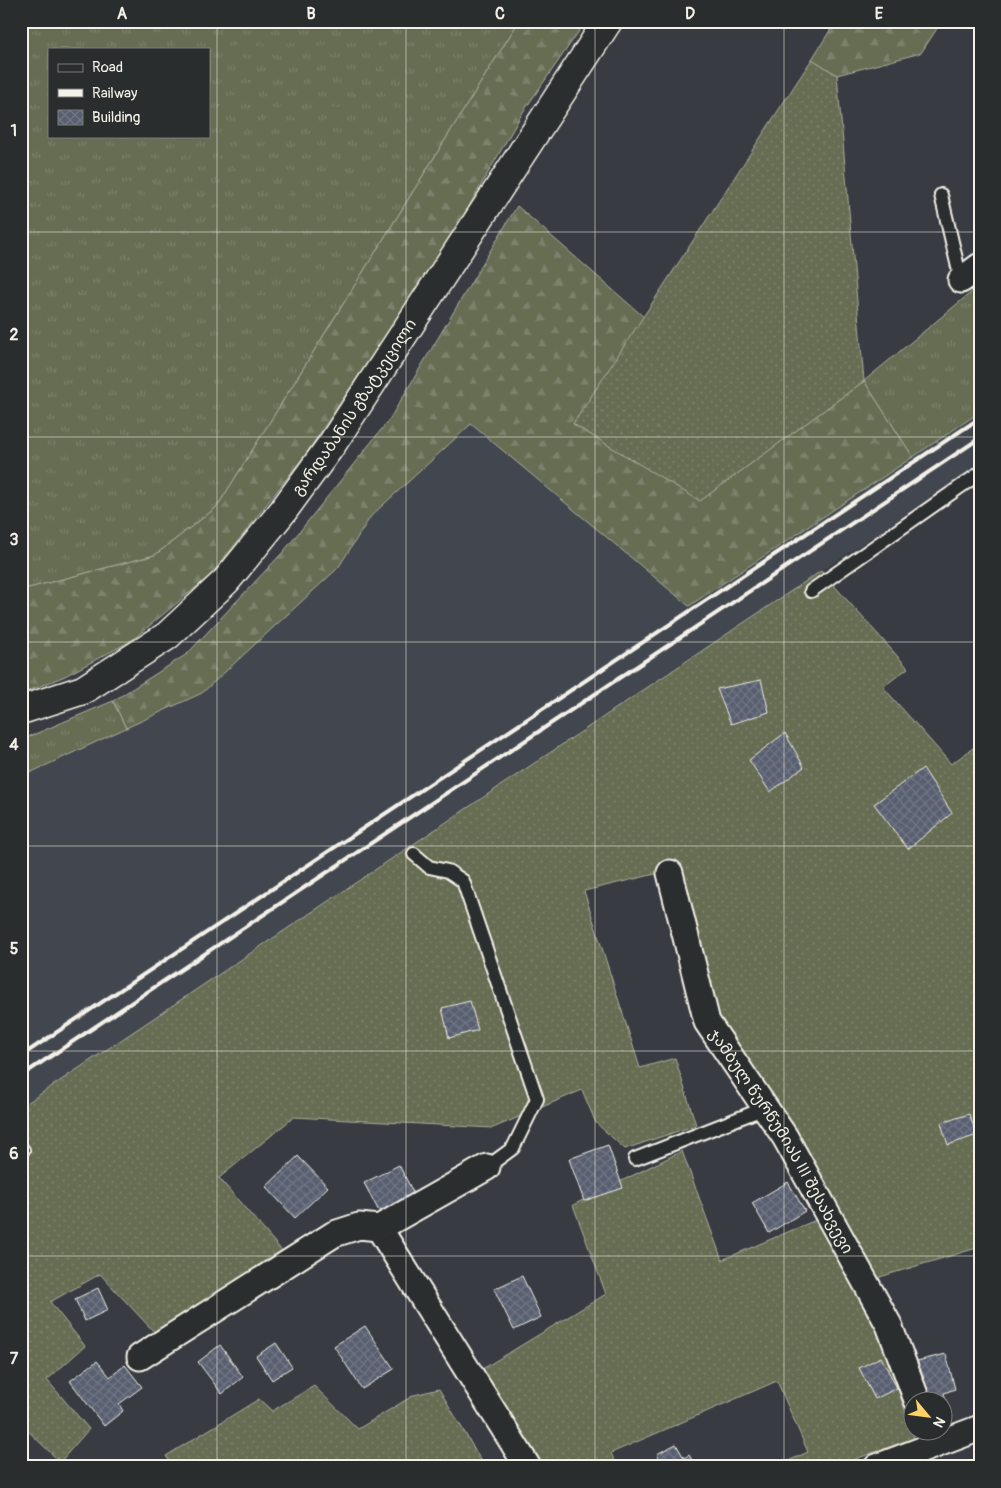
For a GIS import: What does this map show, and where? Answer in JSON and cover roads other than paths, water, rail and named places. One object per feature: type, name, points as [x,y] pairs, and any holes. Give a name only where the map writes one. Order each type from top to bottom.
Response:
[{"type":"main road","name":"გარდაბანის გზატკეცილი","points":[[21,710],[83,690],[91,685],[166,636],[226,581],[283,511],[332,444],[608,21]]},
{"type":"street","name":"ჯამბულ წურწუმიას III შესახვევი","points":[[670,873],[707,1022],[785,1137],[889,1325],[913,1390]]},
{"type":"street","points":[[140,1357],[334,1234],[359,1226],[380,1228],[488,1167]]},
{"type":"street","points":[[380,1228],[528,1467]]},
{"type":"street","points":[[954,1433],[980,1428]]},
{"type":"street","points":[[877,1467],[927,1440]]},
{"type":"lane","points":[[941,195],[970,273]]},
{"type":"lane","points":[[811,591],[980,473]]},
{"type":"lane","points":[[414,854],[429,867],[448,870],[463,881],[537,1099],[528,1121],[513,1148],[488,1167]]},
{"type":"lane","points":[[635,1159],[765,1108]]},
{"type":"railway","points":[[21,1056],[980,418]]},
{"type":"railway","points":[[21,1076],[980,438]]}]
